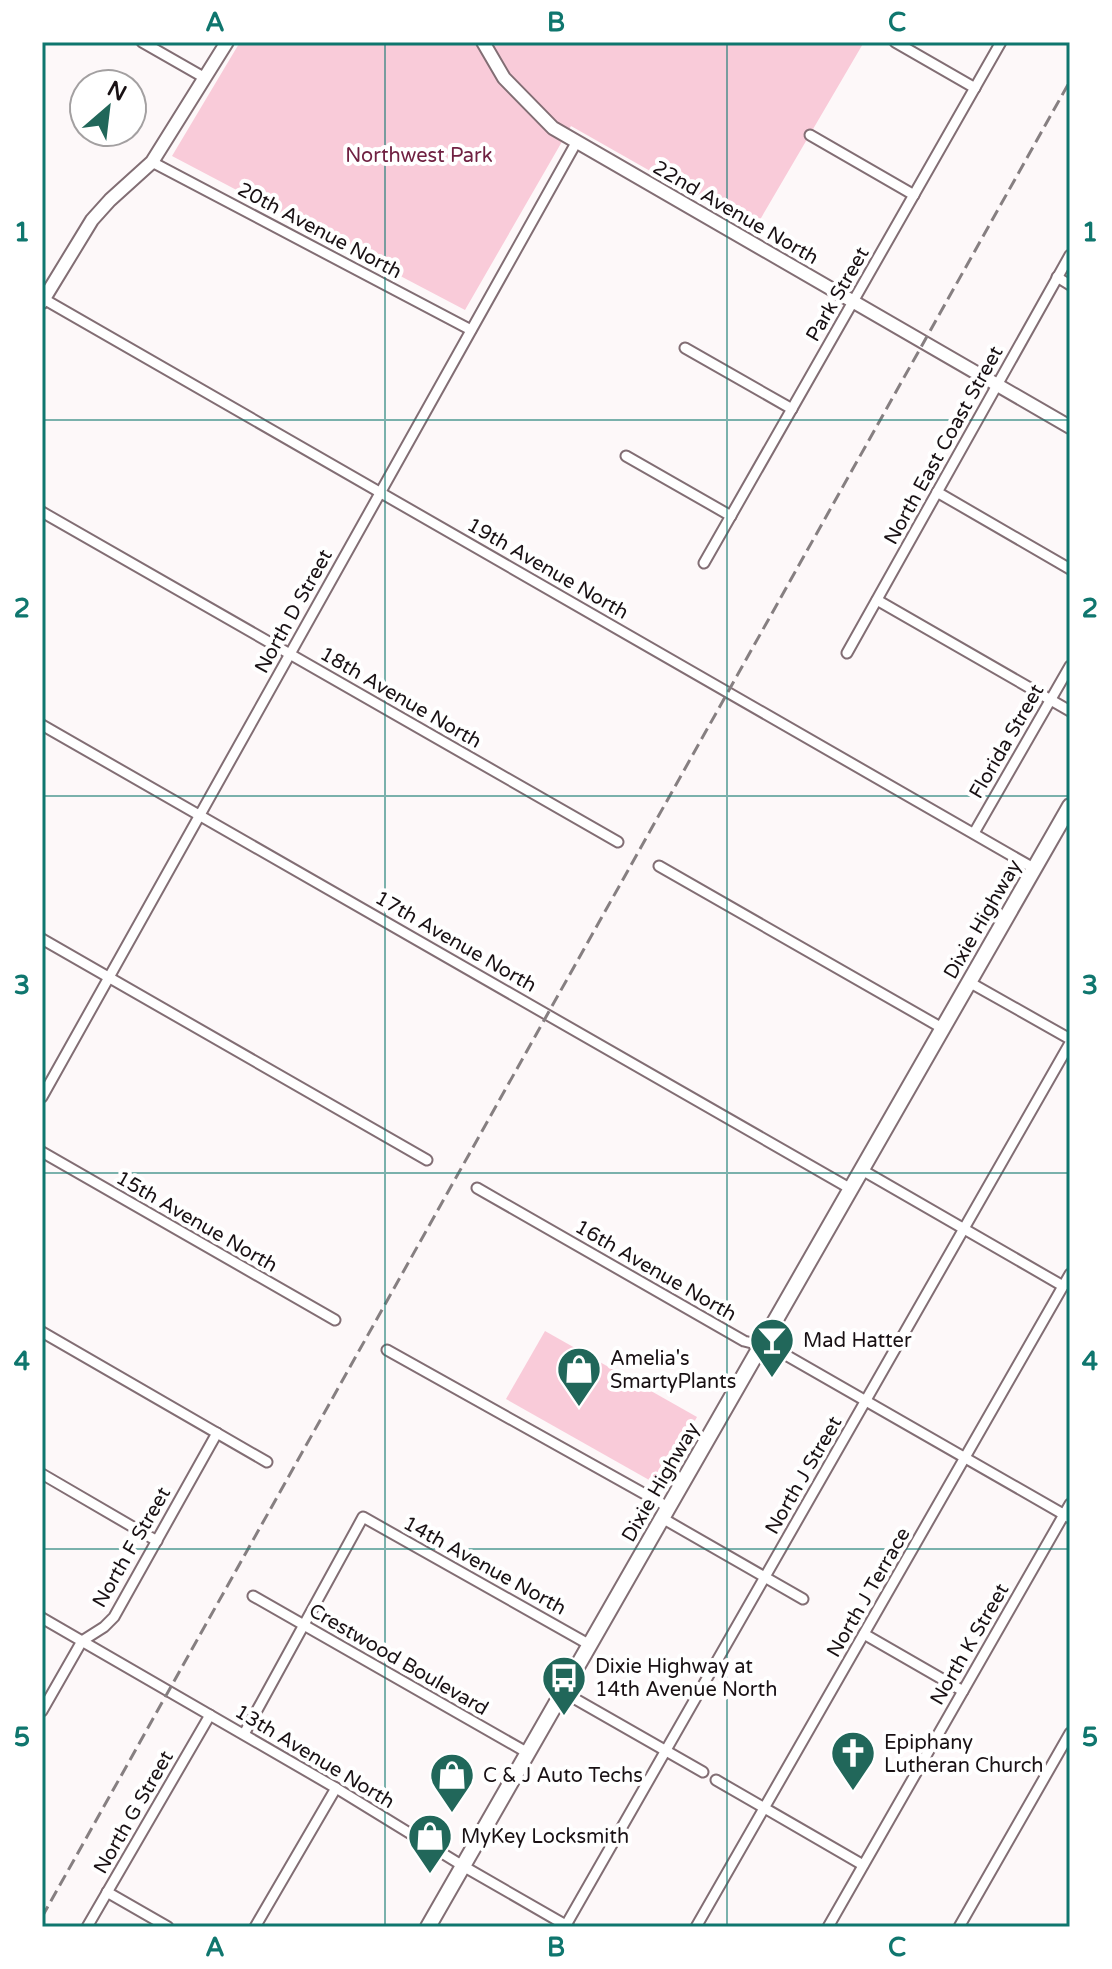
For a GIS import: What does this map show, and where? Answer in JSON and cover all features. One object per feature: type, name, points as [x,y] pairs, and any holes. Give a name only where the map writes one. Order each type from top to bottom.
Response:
[{"type":"main road","name":"Dixie Highway","points":[[428,1927],[1070,806]]},
{"type":"street","points":[[142,42],[205,78]]},
{"type":"street","points":[[42,300],[92,220],[152,162],[227,42]]},
{"type":"street","name":"22nd Avenue North","points":[[483,42],[504,78],[538,116],[576,143],[1070,427]]},
{"type":"street","points":[[895,42],[975,88]]},
{"type":"street","name":"Park Street","points":[[704,563],[1001,42]]},
{"type":"street","points":[[810,135],[914,195]]},
{"type":"street","name":"North D Street","points":[[42,1097],[576,143]]},
{"type":"street","name":"20th Avenue North","points":[[152,162],[471,330]]},
{"type":"street","name":"North East Coast Street","points":[[847,653],[1070,255]]},
{"type":"street","points":[[1057,277],[1070,285]]},
{"type":"street","name":"19th Avenue North","points":[[42,300],[1035,869]]},
{"type":"street","points":[[685,348],[792,409]]},
{"type":"street","points":[[626,456],[731,516]]},
{"type":"street","points":[[937,492],[1070,569]]},
{"type":"street","name":"18th Avenue North","points":[[42,512],[618,842]]},
{"type":"street","points":[[877,600],[1070,711]]},
{"type":"street","name":"Florida Street","points":[[974,833],[1070,666]]},
{"type":"street","name":"17th Avenue North","points":[[42,725],[851,1189]]},
{"type":"street","points":[[659,866],[942,1028]]},
{"type":"street","points":[[42,939],[427,1160]]},
{"type":"street","points":[[969,982],[1070,1041]]},
{"type":"street","name":"North J Street","points":[[568,1926],[1070,1041]]},
{"type":"street","name":"15th Avenue North","points":[[42,1152],[335,1320]]},
{"type":"street","points":[[862,1170],[1063,1286]]},
{"type":"street","name":"16th Avenue North","points":[[477,1188],[692,1313],[744,1341],[775,1349],[1067,1516]]},
{"type":"street","name":"North J Terrace","points":[[696,1927],[1070,1274]]},
{"type":"street","points":[[42,1332],[267,1462]]},
{"type":"street","points":[[387,1350],[665,1513],[803,1599]]},
{"type":"street","name":"North F Street","points":[[42,1711],[82,1641],[114,1617],[217,1433]]},
{"type":"street","points":[[42,1474],[157,1541]]},
{"type":"street","name":"North K Street","points":[[828,1927],[1067,1516],[1070,1504]]},
{"type":"street","name":"14th Avenue North","points":[[303,1625],[363,1517],[590,1645]]},
{"type":"street","name":"Crestwood Boulevard","points":[[253,1596],[528,1753]]},
{"type":"street","name":"13th Avenue North","points":[[42,1618],[568,1926]]},
{"type":"street","points":[[244,1734],[303,1625]]},
{"type":"street","points":[[864,1634],[963,1691]]},
{"type":"street","points":[[563,1692],[703,1772]]},
{"type":"street","name":"North G Street","points":[[87,1927],[210,1715]]},
{"type":"street","points":[[959,1927],[1070,1733]]},
{"type":"street","points":[[716,1780],[863,1865]]},
{"type":"street","points":[[255,1927],[336,1788]]},
{"type":"street","points":[[107,1892],[168,1927]]},
{"type":"green space","name":"Northwest Park","points":[[240,42],[864,42],[754,230],[571,126],[465,310],[172,156]]},
{"type":"green space","points":[[545,1331],[697,1417],[658,1485],[506,1399]]},
{"type":"railway","points":[[42,1917],[1070,81]]},
{"type":"place","name":"Mad Hatter","points":[[772,1379]]},
{"type":"place","name":"Amelia's SmartyPlants","points":[[579,1408]]},
{"type":"place","name":"Dixie Highway at 14th Avenue North","points":[[564,1717]]},
{"type":"place","name":"Epiphany Lutheran Church","points":[[853,1792]]},
{"type":"place","name":"C & J Auto Techs","points":[[452,1814]]},
{"type":"place","name":"MyKey Locksmith","points":[[430,1875]]}]
